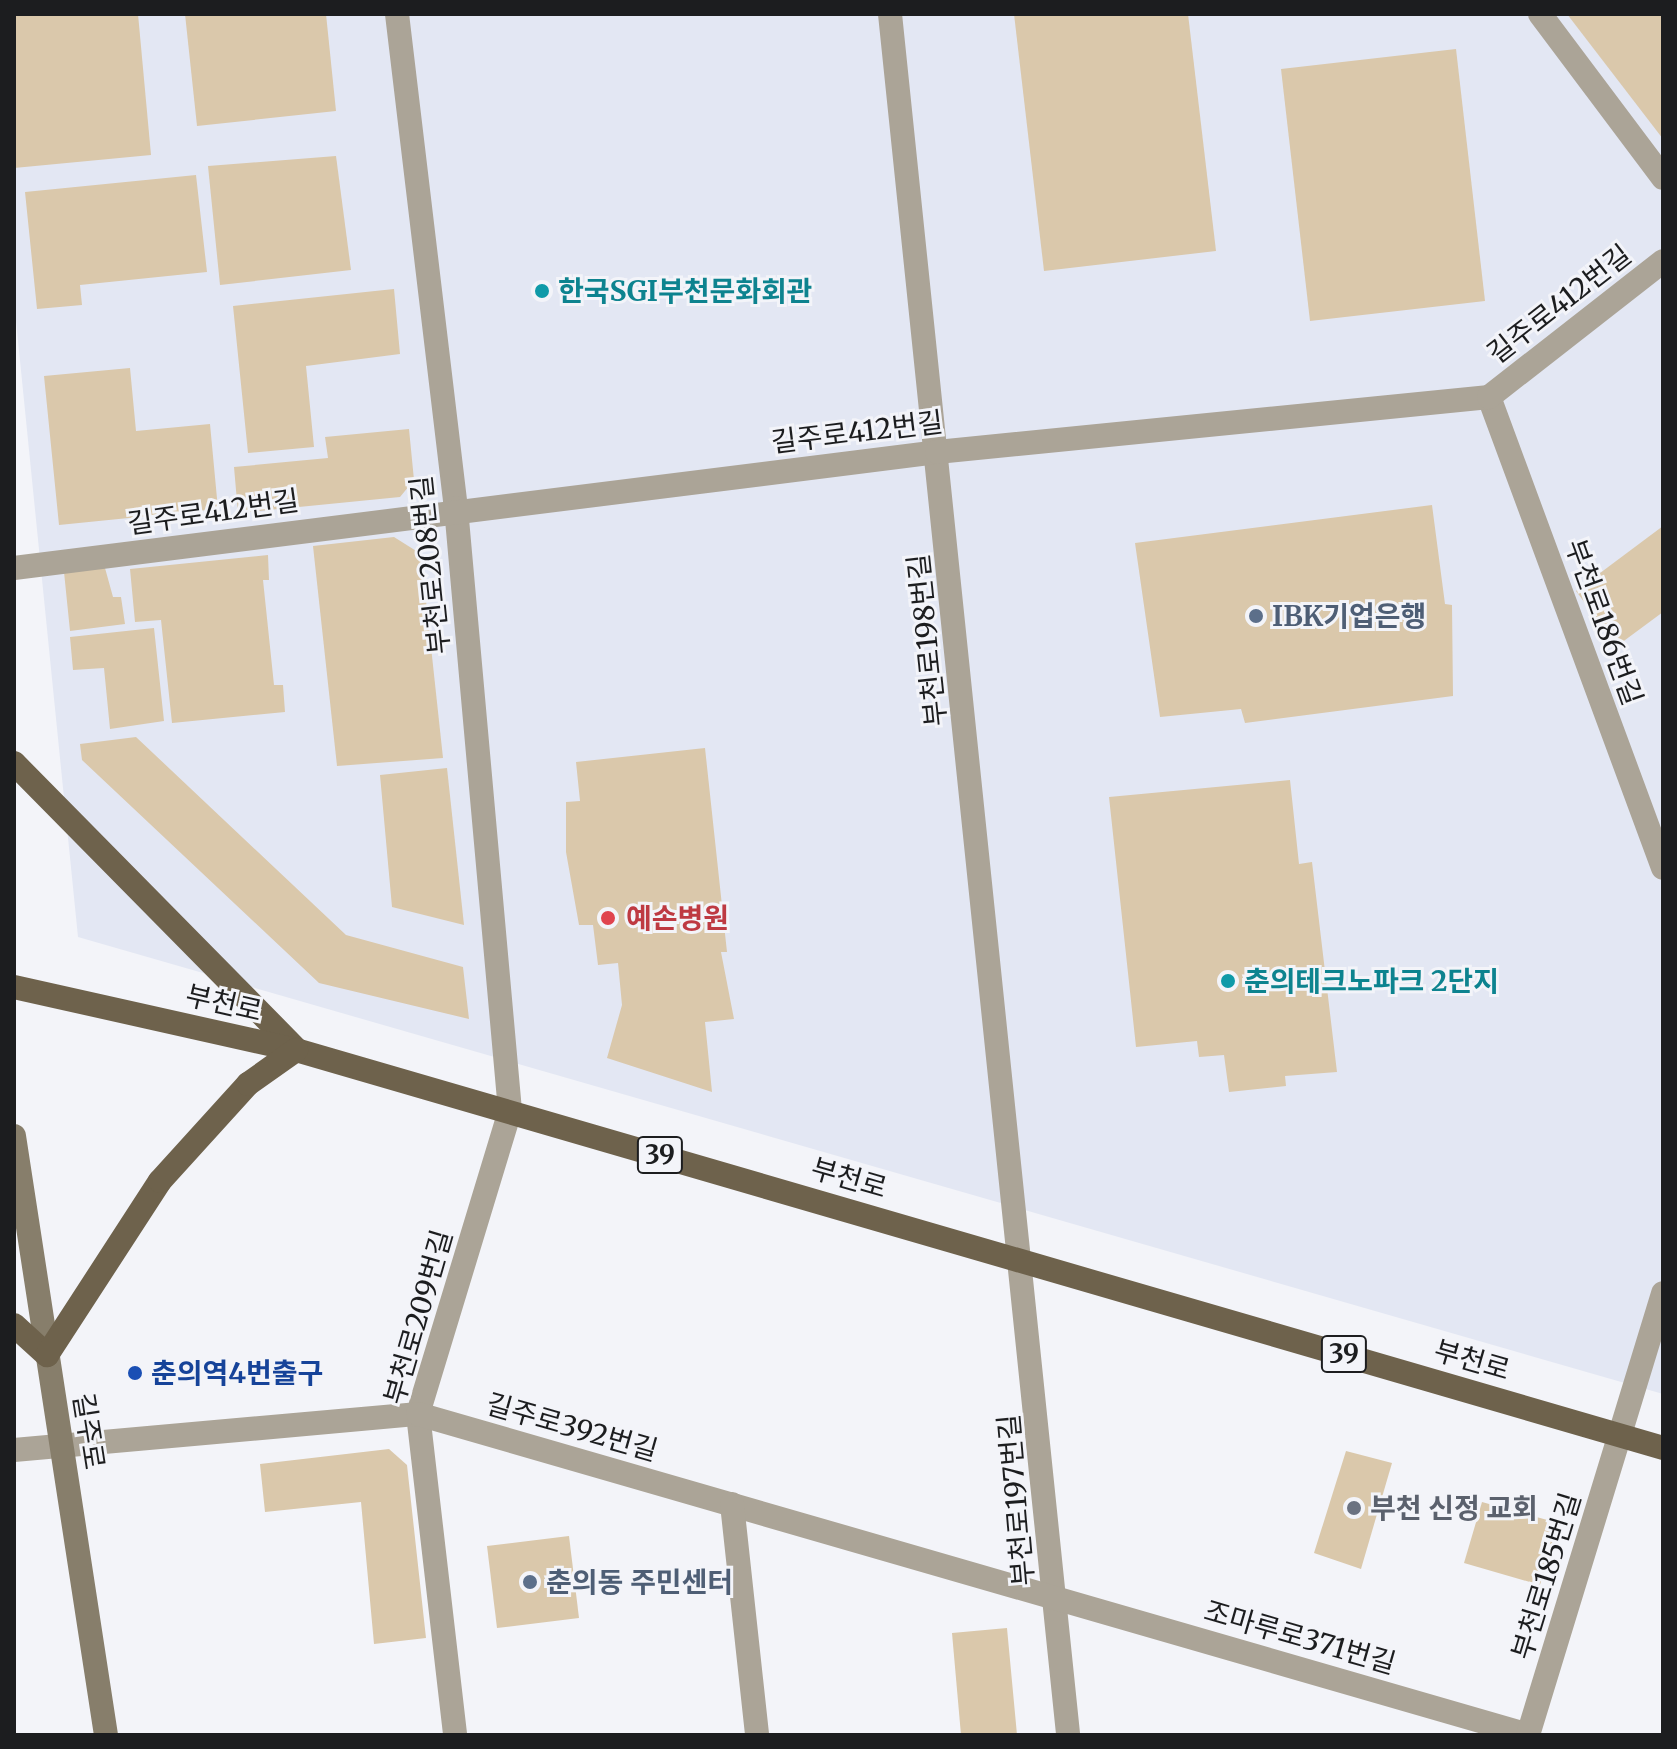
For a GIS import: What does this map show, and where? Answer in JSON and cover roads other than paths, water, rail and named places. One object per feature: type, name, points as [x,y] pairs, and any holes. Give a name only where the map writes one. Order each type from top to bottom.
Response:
[{"type":"main road","points":[[14,763],[296,1050],[248,1084],[160,1181],[47,1355],[14,1325]]},
{"type":"main road","name":"부천로","points":[[14,987],[296,1050],[1663,1448]]},
{"type":"street","name":"부천로208번길","points":[[397,14],[456,508],[510,1111]]},
{"type":"street","name":"부천로198번길","points":[[890,14],[1024,1260]]},
{"type":"street","points":[[1540,14],[1663,178]]},
{"type":"street","name":"길주로412번길","points":[[14,568],[456,508],[937,452],[1489,397],[1663,261]]},
{"type":"street","name":"부천로186번길","points":[[1489,397],[1663,868]]},
{"type":"street","name":"부천로209번길","points":[[455,1735],[418,1414],[510,1111]]},
{"type":"street","name":"길주로","points":[[14,1136],[106,1735]]},
{"type":"street","name":"부천로197번길","points":[[1024,1260],[1068,1735]]},
{"type":"street","points":[[1620,1435],[1663,1293]]},
{"type":"street","name":"길주로392번길","points":[[14,1450],[61,1443],[418,1414],[1054,1597]]},
{"type":"street","name":"부천로185번길","points":[[1528,1735],[1620,1435]]},
{"type":"street","points":[[732,1504],[757,1735]]},
{"type":"street","name":"조마루로371번길","points":[[1054,1597],[1528,1735]]},
{"type":"place","name":"한국SGI부천문화회관","points":[[542,291]]},
{"type":"place","name":"IBK기업은행","points":[[1256,616]]},
{"type":"place","name":"예손병원","points":[[608,918]]},
{"type":"place","name":"춘의테크노파크 2단지","points":[[1228,981]]},
{"type":"place","name":"춘의역4번출구","points":[[135,1373]]},
{"type":"place","name":"부천 신정 교회","points":[[1354,1508]]},
{"type":"place","name":"춘의동 주민센터","points":[[530,1582]]}]
